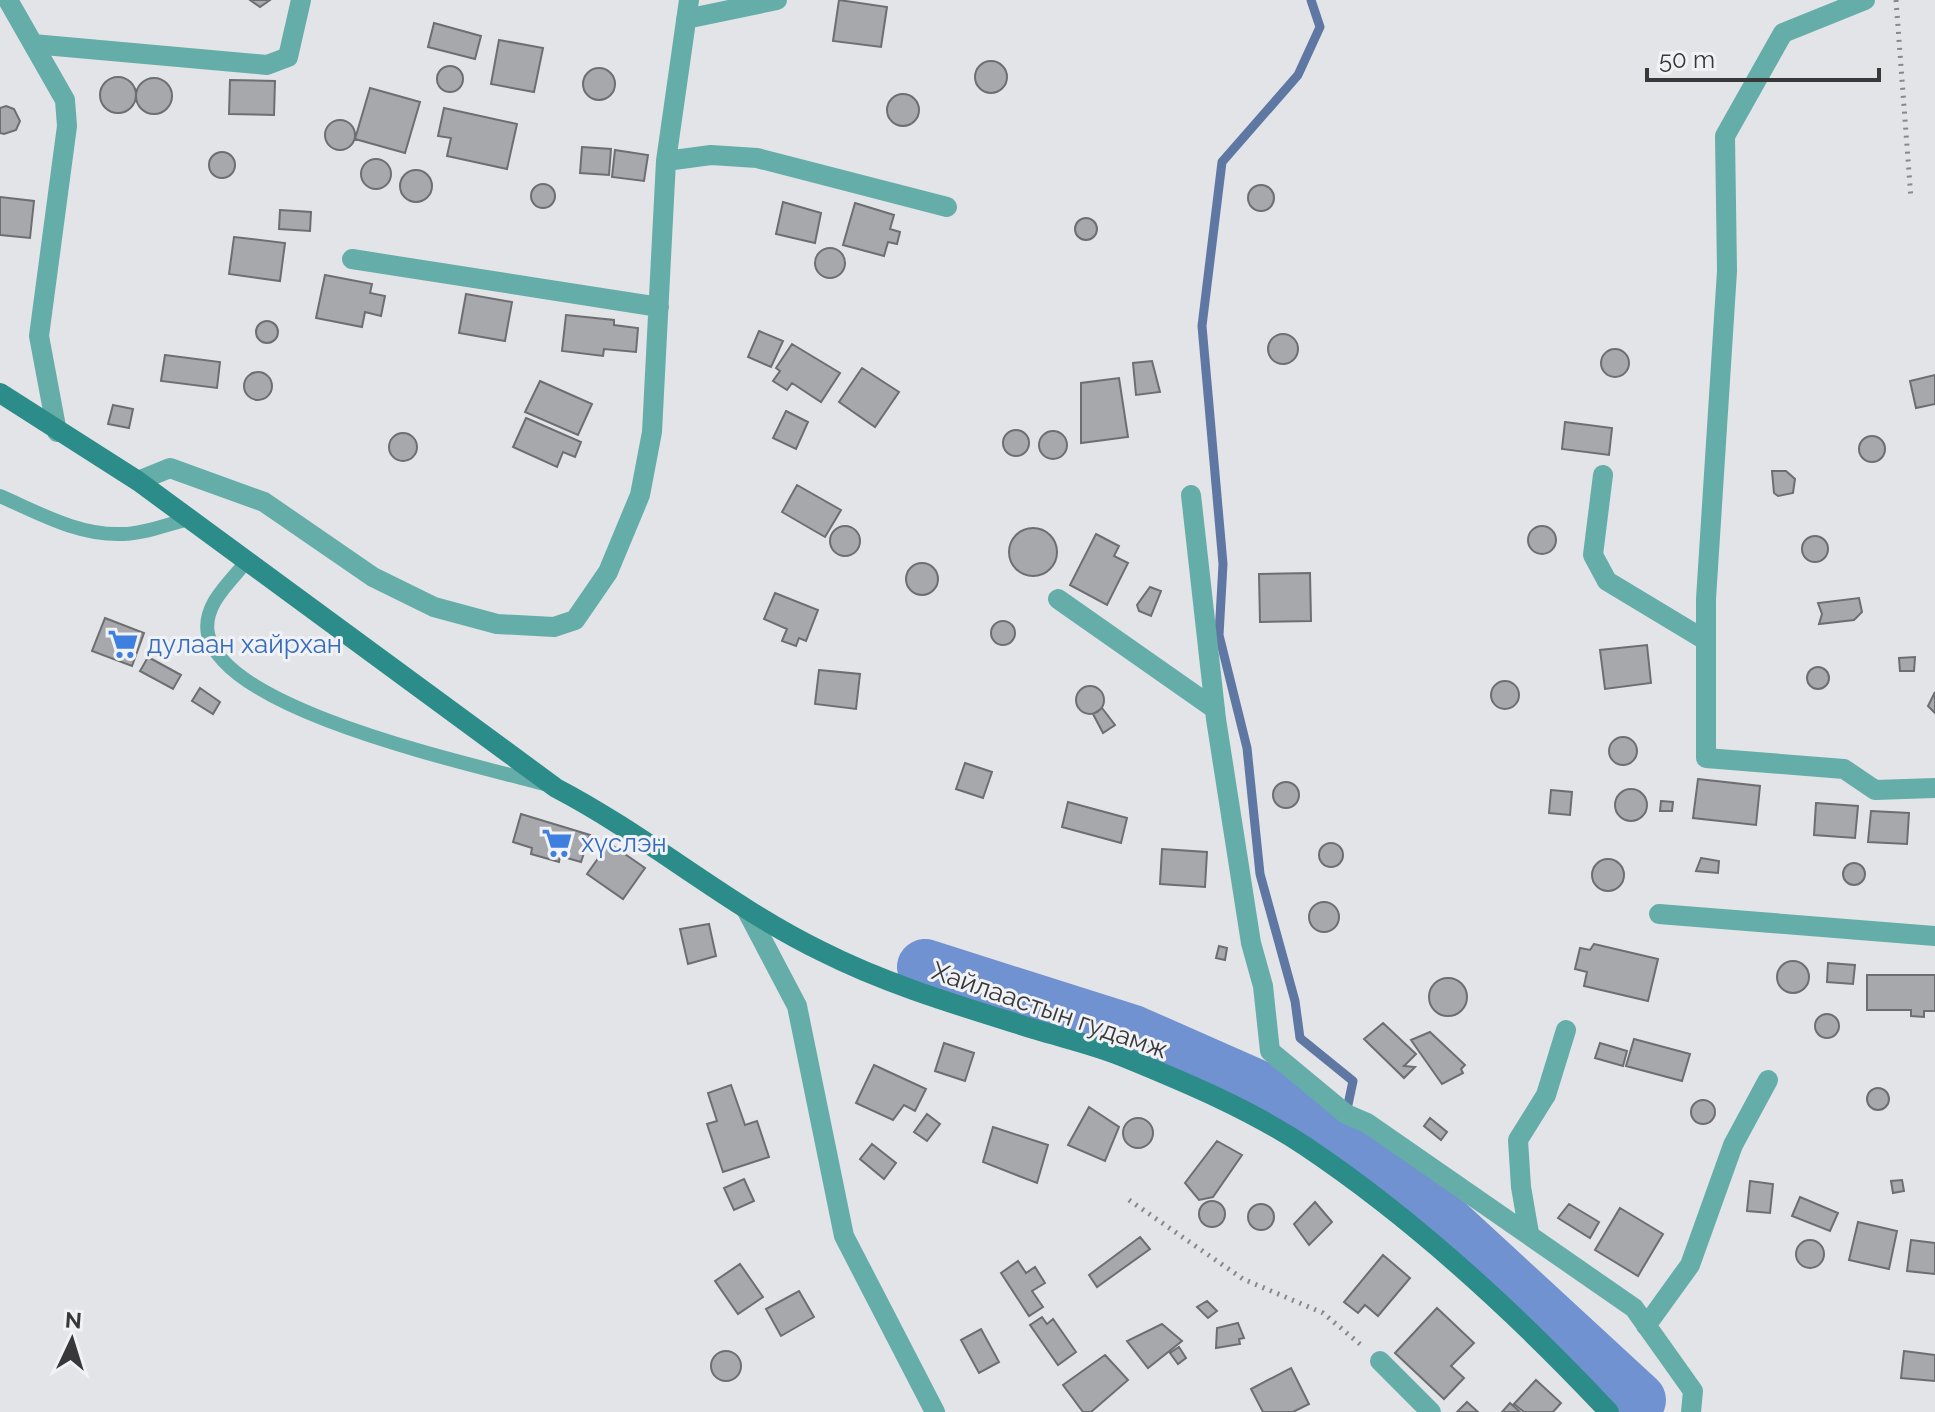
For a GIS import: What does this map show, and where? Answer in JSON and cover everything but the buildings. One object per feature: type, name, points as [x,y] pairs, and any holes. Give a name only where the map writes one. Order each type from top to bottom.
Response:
[{"type":"main road","name":"Хайлаастын гудамж","points":[[0,393],[138,481],[389,669],[556,788],[598,810],[746,909],[820,951],[922,995],[1124,1056],[1228,1103],[1303,1144],[1396,1211],[1542,1339],[1609,1412]]},
{"type":"street","points":[[8,0],[65,100],[67,126],[39,336],[57,432]]},
{"type":"street","points":[[33,44],[267,65],[288,57],[301,0]]},
{"type":"street","points":[[138,481],[170,468],[264,502],[373,577],[434,607],[497,624],[554,627],[575,620],[608,572],[640,495],[652,432],[666,161],[688,9],[777,0]]},
{"type":"street","points":[[1865,0],[1783,33],[1725,136],[1727,271],[1705,640],[1706,758],[1844,769],[1875,790],[1935,788]]},
{"type":"street","points":[[666,161],[711,155],[757,158],[947,207]]},
{"type":"street","points":[[352,259],[659,307]]},
{"type":"street","points":[[1603,475],[1593,555],[1607,581],[1705,640]]},
{"type":"street","points":[[1191,495],[1215,709],[1251,943],[1263,986],[1270,1051],[1346,1114],[1367,1123],[1634,1308],[1693,1391],[1691,1412]]},
{"type":"street","points":[[1058,599],[1215,709]]},
{"type":"street","points":[[746,909],[797,1006],[844,1236],[935,1412]]},
{"type":"street","points":[[1659,914],[1935,936]]},
{"type":"street","points":[[1529,1233],[1521,1187],[1518,1140],[1546,1095],[1566,1030]]},
{"type":"street","points":[[1646,1326],[1690,1265],[1733,1145],[1768,1080]]},
{"type":"street","points":[[1380,1361],[1431,1412]]},
{"type":"lane","points":[[0,496],[70,526],[99,533],[125,535],[189,519]]},
{"type":"lane","points":[[247,561],[215,599],[208,617],[208,635],[221,657],[261,692],[312,717],[556,788]]},
{"type":"path","points":[[1896,0],[1911,199]]},
{"type":"path","points":[[1129,1200],[1243,1279],[1323,1313],[1380,1361]]},
{"type":"waterway","points":[[1311,0],[1320,27],[1298,75],[1222,162],[1202,326],[1223,564],[1219,635],[1247,748],[1260,874],[1295,1001],[1300,1038],[1353,1081],[1346,1114],[1350,1138]]},
{"type":"waterway","points":[[925,967],[1133,1033],[1287,1101],[1358,1142],[1638,1400]]},
{"type":"place","name":"дулаан хайрхан","points":[[123,644]]},
{"type":"place","name":"хүслэн","points":[[557,843]]}]
